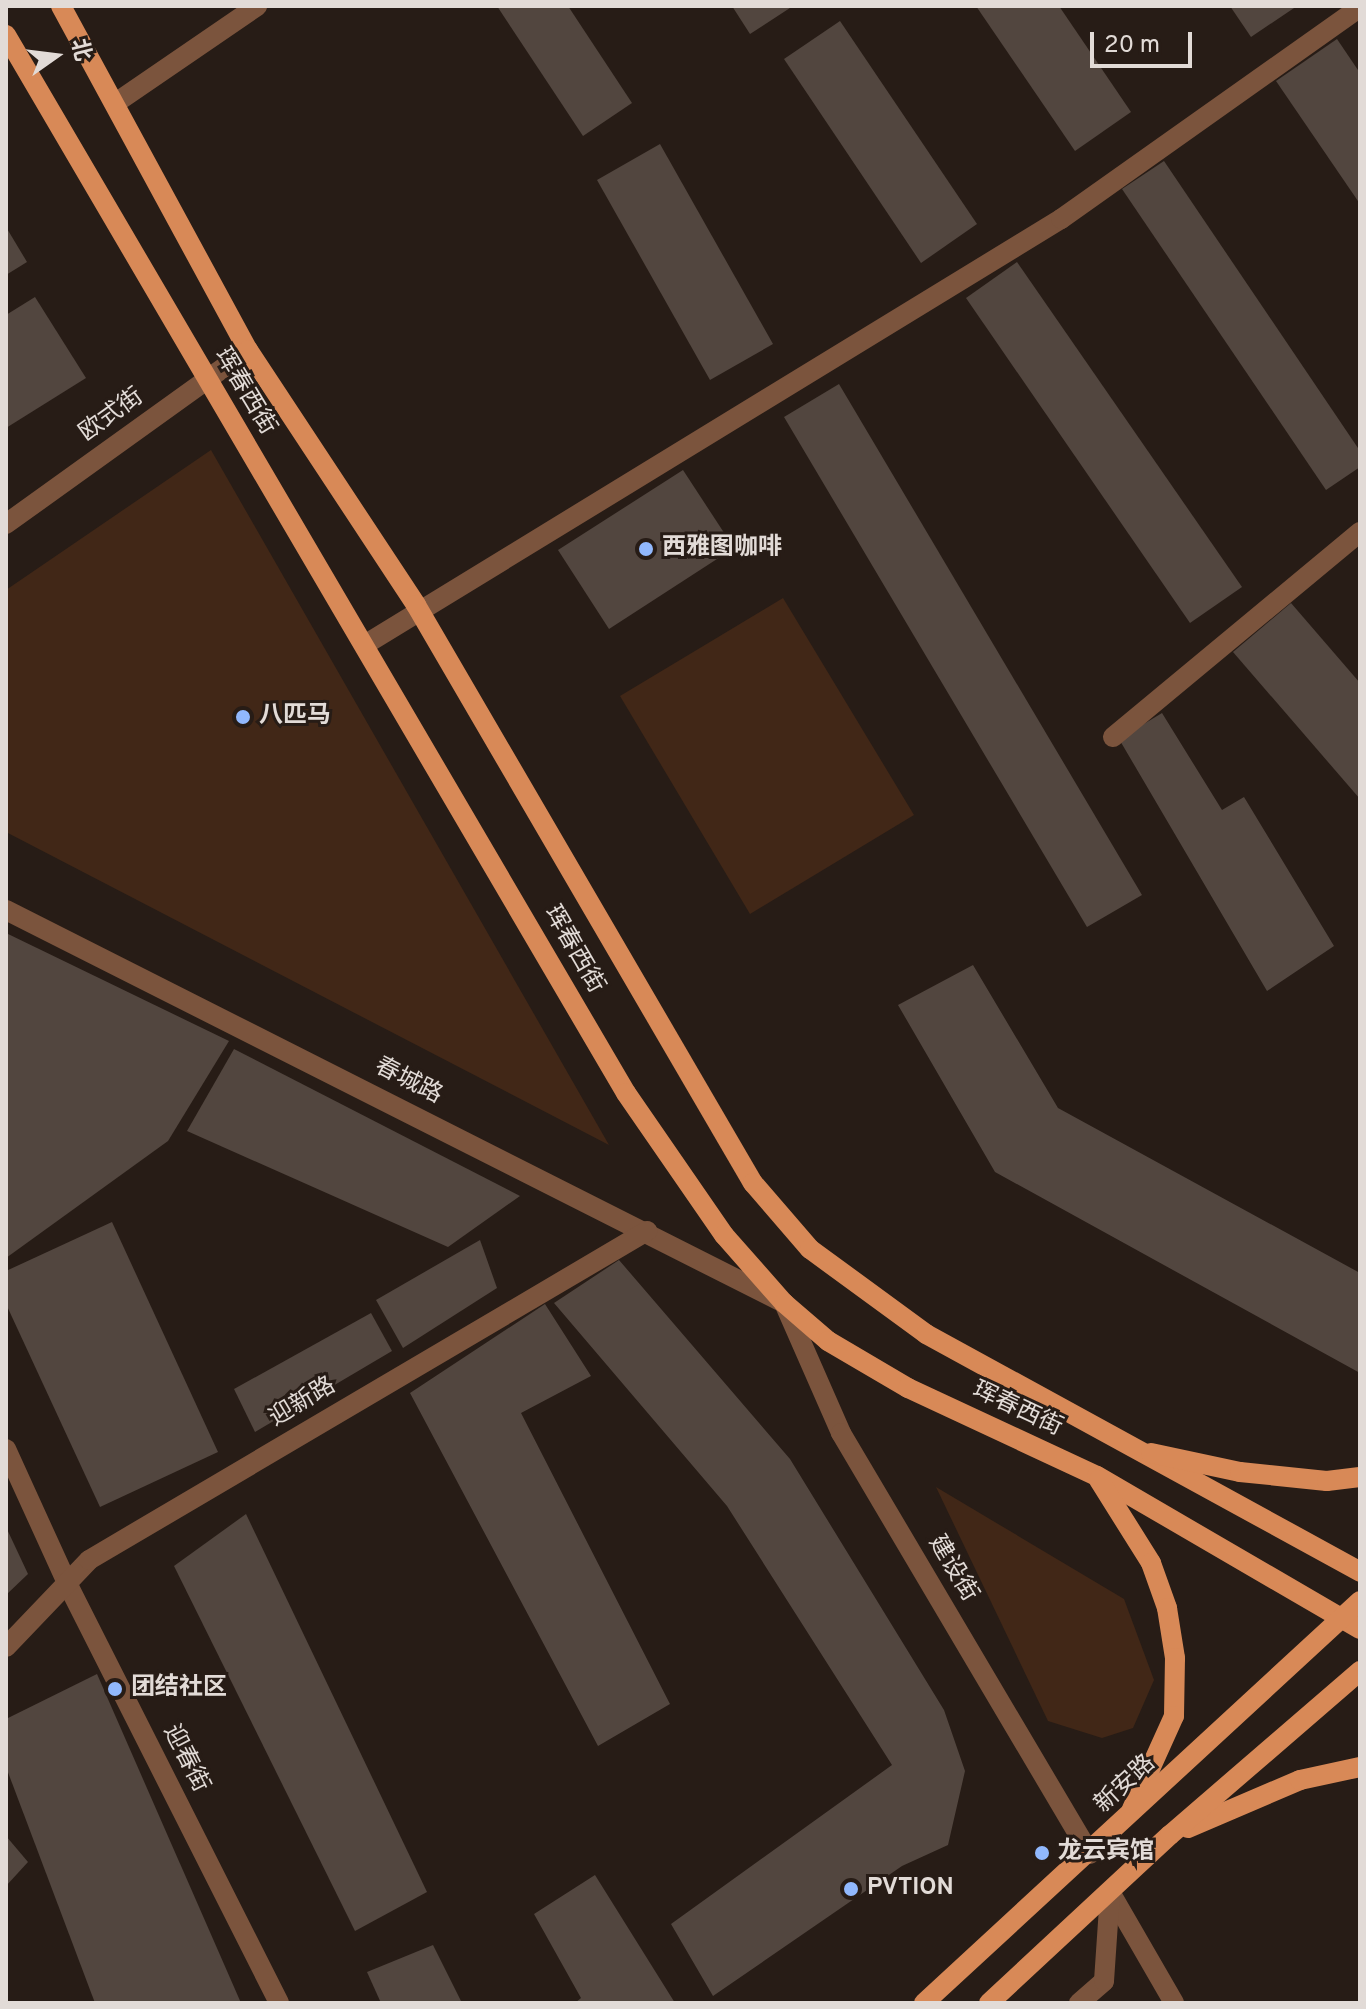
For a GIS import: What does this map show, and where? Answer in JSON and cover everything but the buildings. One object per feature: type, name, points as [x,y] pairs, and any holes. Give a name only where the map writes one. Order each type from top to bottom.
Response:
[{"type":"main road","name":"珲春西街","points":[[61,6],[117,102],[248,350],[419,612],[753,1183],[810,1249],[926,1334],[1125,1447],[1360,1572]]},
{"type":"main road","name":"珲春西街","points":[[6,35],[207,380],[366,644],[626,1093],[724,1235],[784,1303],[828,1341],[908,1388],[1097,1476],[1360,1629]]},
{"type":"main road","points":[[1125,1447],[1240,1472],[1327,1481],[1360,1477]]},
{"type":"main road","points":[[1097,1476],[1151,1563],[1167,1608],[1175,1658],[1174,1716],[1128,1818]]},
{"type":"main road","name":"新安路","points":[[924,2003],[1090,1854],[1360,1601]]},
{"type":"main road","points":[[989,2003],[1170,1835],[1360,1671]]},
{"type":"main road","points":[[1170,1835],[1300,1780],[1360,1767]]},
{"type":"street","points":[[117,102],[257,6]]},
{"type":"street","points":[[366,644],[1061,219],[1360,7]]},
{"type":"street","name":"欧式街","points":[[6,524],[248,350]]},
{"type":"street","points":[[1113,737],[1360,532]]},
{"type":"street","name":"春城路","points":[[6,910],[647,1231],[784,1303]]},
{"type":"street","name":"迎新路","points":[[6,1647],[89,1560],[647,1231]]},
{"type":"street","name":"建设街","points":[[784,1303],[841,1433],[1090,1854]]},
{"type":"street","name":"迎春街","points":[[6,1449],[67,1583],[279,2003]]},
{"type":"street","points":[[1079,2003],[1104,1981],[1110,1892]]},
{"type":"street","points":[[1110,1892],[1174,2003]]},
{"type":"shaded area","points":[[211,450],[609,1145],[6,832],[6,590]]},
{"type":"shaded area","points":[[783,598],[914,815],[750,914],[620,696]]},
{"type":"shaded area","points":[[936,1487],[1124,1599],[1154,1680],[1133,1728],[1102,1738],[1048,1721]]},
{"type":"place","name":"西雅图咖啡","points":[[646,549]]},
{"type":"place","name":"八匹马","points":[[243,717]]},
{"type":"place","name":"团结社区","points":[[115,1689]]},
{"type":"place","name":"龙云宾馆","points":[[1042,1853]]},
{"type":"place","name":"PVTION","points":[[851,1889]]}]
